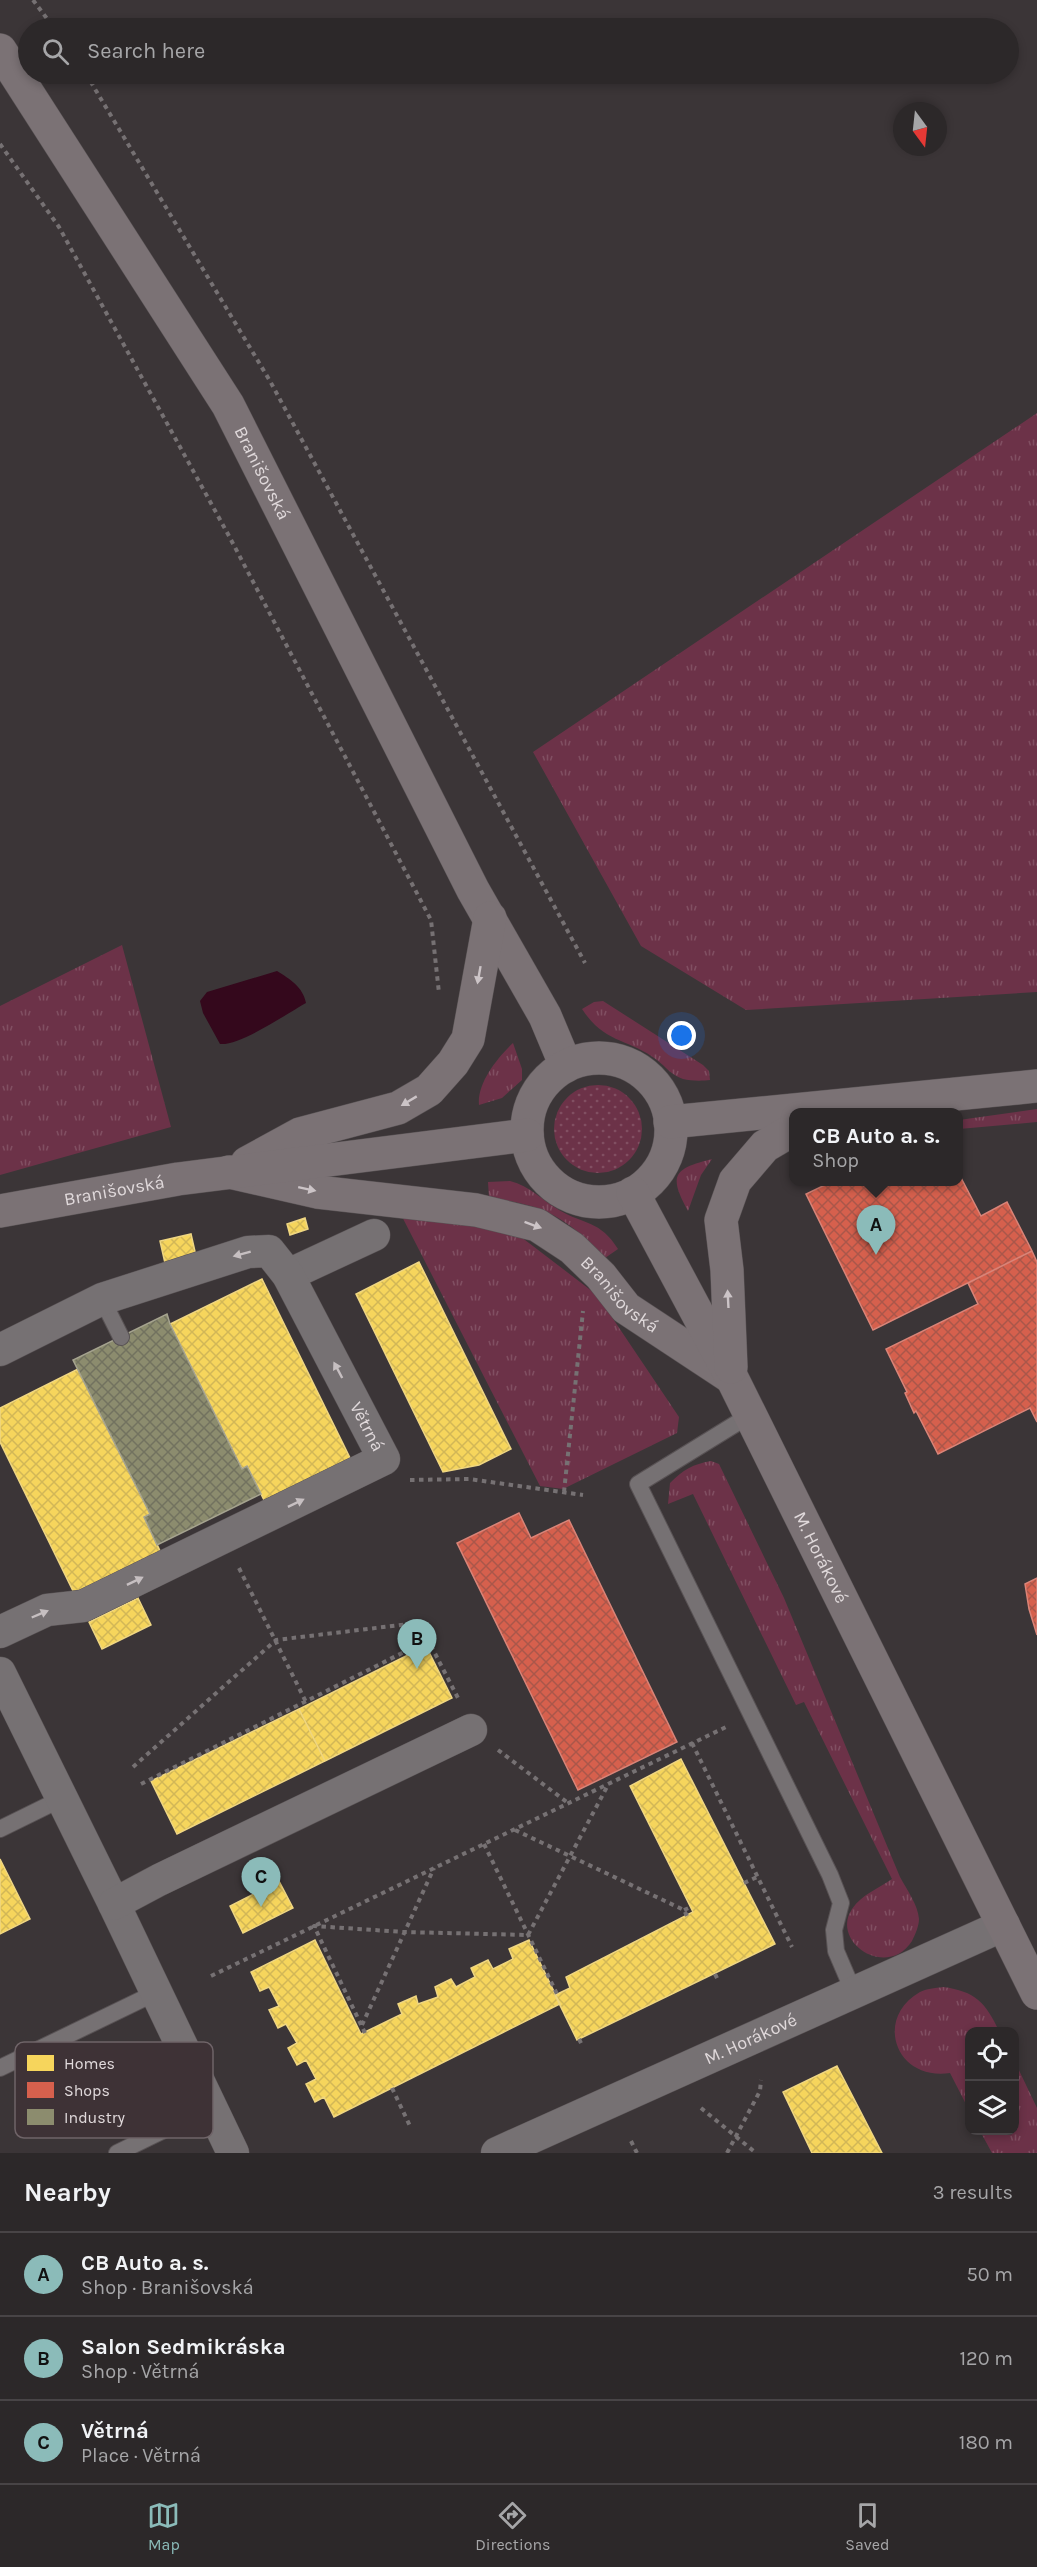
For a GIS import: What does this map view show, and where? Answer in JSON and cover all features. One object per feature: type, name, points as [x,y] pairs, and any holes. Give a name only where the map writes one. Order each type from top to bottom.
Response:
[{"type":"street","name":"Branišovská","points":[[0,50],[18,78]]},
{"type":"street","name":"Branišovská","points":[[22,84],[228,405],[489,918],[545,1016],[566,1066]]},
{"type":"street","name":"Branišovská","points":[[229,1172],[300,1134],[398,1108],[429,1090],[453,1064],[468,1039],[489,918]]},
{"type":"street","points":[[603,1058],[628,1064],[647,1077],[656,1088],[668,1111],[670,1122],[669,1144],[660,1168],[650,1180],[633,1193],[601,1202],[588,1201],[559,1190],[532,1159],[527,1136],[529,1111],[536,1096],[548,1080],[566,1066],[590,1059],[603,1058]]},
{"type":"street","points":[[843,1108],[1037,1086]]},
{"type":"street","points":[[670,1122],[789,1113]]},
{"type":"street","points":[[732,1378],[727,1270],[721,1220],[735,1181],[765,1146],[789,1132]]},
{"type":"street","name":"Branišovská","points":[[0,1211],[178,1179],[527,1136]]},
{"type":"street","name":"Branišovská","points":[[229,1172],[317,1192],[476,1210],[537,1225],[572,1248],[601,1276],[626,1308],[732,1378]]},
{"type":"street","name":"M. Horákové","points":[[633,1193],[732,1378],[1037,1992]]},
{"type":"street","points":[[288,1275],[374,1235]]},
{"type":"street","name":"Větrná","points":[[0,1350],[102,1299],[248,1252],[269,1251],[288,1275],[384,1459],[82,1606],[47,1610],[0,1632]]},
{"type":"street","points":[[0,1673],[114,1904],[179,2042]]},
{"type":"street","points":[[114,1904],[159,1880],[471,1730]]},
{"type":"street","name":"M. Horákové","points":[[497,2153],[1004,1925]]},
{"type":"street","points":[[213,2112],[233,2153]]},
{"type":"lane","points":[[102,1299],[121,1337]]},
{"type":"lane","points":[[750,1415],[638,1484],[842,1903],[834,1930],[836,1951],[854,1993]]},
{"type":"lane","points":[[0,1829],[61,1799]]},
{"type":"lane","points":[[54,2042],[155,1993]]},
{"type":"lane","points":[[0,2068],[15,2061]]},
{"type":"lane","points":[[117,2153],[148,2138]]},
{"type":"path","points":[[33,0],[46,18]]},
{"type":"path","points":[[92,84],[270,381],[585,963]]},
{"type":"path","points":[[0,144],[65,237],[235,546],[431,920],[439,998]]},
{"type":"path","points":[[564,1492],[583,1304]]},
{"type":"path","points":[[384,1459],[395,1481],[470,1479],[583,1494]]},
{"type":"path","points":[[224,1538],[306,1702]]},
{"type":"path","points":[[133,1767],[276,1640],[417,1623],[460,1702]]},
{"type":"path","points":[[141,1784],[428,1640]]},
{"type":"path","points":[[211,1976],[752,1715]]},
{"type":"path","points":[[471,1730],[568,1803]]},
{"type":"path","points":[[692,1743],[792,1947]]},
{"type":"path","points":[[528,1935],[608,1784]]},
{"type":"path","points":[[514,1829],[684,1910],[687,1916]]},
{"type":"path","points":[[484,1844],[557,1994]]},
{"type":"path","points":[[362,2026],[434,1868]]},
{"type":"path","points":[[744,1883],[757,1877]]},
{"type":"path","points":[[684,1910],[691,1907]]},
{"type":"path","points":[[314,1926],[404,1932],[528,1935]]},
{"type":"path","points":[[314,1926],[365,2033]]},
{"type":"path","points":[[715,1974],[718,1980]]},
{"type":"path","points":[[579,2039],[582,2045]]},
{"type":"path","points":[[727,2153],[760,2091],[761,2080]]},
{"type":"path","points":[[392,2088],[410,2126]]},
{"type":"path","points":[[701,2108],[756,2153]]},
{"type":"path","points":[[631,2141],[637,2153]]},
{"type":"green space","points":[[1037,413],[1037,992],[746,1010],[641,946],[533,752]]},
{"type":"green space","points":[[122,945],[171,1127],[0,1175],[0,1006]]},
{"type":"green space","points":[[603,1001],[703,1065],[709,1071],[710,1080],[683,1079],[646,1053],[599,1029],[582,1009],[594,1002]]},
{"type":"green space","points":[[513,1043],[522,1069],[522,1080],[502,1098],[479,1105],[481,1088],[485,1080],[495,1063]]},
{"type":"green space","points":[[598,1085],[615,1089],[629,1098],[638,1112],[642,1129],[638,1146],[629,1160],[615,1169],[598,1173],[581,1169],[567,1160],[558,1146],[554,1129],[558,1112],[567,1098],[581,1089]]},
{"type":"green space","points":[[1037,1109],[1037,1122],[963,1129],[963,1119]]},
{"type":"green space","points":[[712,1159],[701,1175],[688,1211],[678,1190],[678,1176],[689,1166]]},
{"type":"green space","points":[[510,1181],[530,1190],[568,1215],[598,1228],[618,1249],[605,1258],[578,1232],[553,1215],[525,1205],[489,1198],[488,1182]]},
{"type":"green space","points":[[465,1194],[597,1295],[679,1417],[677,1433],[563,1489],[540,1486],[393,1199]]},
{"type":"green space","points":[[711,1461],[719,1464],[784,1598],[900,1877],[917,1908],[919,1922],[912,1941],[901,1952],[889,1957],[876,1957],[864,1952],[855,1944],[849,1933],[847,1921],[852,1909],[860,1899],[892,1879],[804,1702],[796,1705],[693,1494],[668,1504],[670,1483],[679,1474]]},
{"type":"green space","points":[[943,1987],[971,1995],[984,2006],[997,2027],[965,2027],[965,2102],[950,2073],[931,2073],[916,2067],[904,2058],[897,2045],[895,2031],[898,2017],[906,2003],[928,1989]]},
{"type":"green space","points":[[1019,2070],[1037,2108],[1037,2153],[992,2153],[982,2135],[1019,2135]]},
{"type":"shaded area","points":[[277,971],[299,988],[306,1003],[251,1035],[220,1044],[203,1013],[200,1001],[207,992]]},
{"type":"building: Homes","points":[[305,1218],[308,1229],[290,1235],[287,1224]]},
{"type":"building: Homes","points":[[191,1234],[196,1256],[165,1263],[160,1241]]},
{"type":"building: Homes","points":[[419,1262],[511,1449],[479,1465],[443,1472],[356,1294]]},
{"type":"building: Homes","points":[[262,1279],[351,1460],[265,1502],[247,1466],[242,1469],[170,1324]]},
{"type":"building: Homes","points":[[78,1369],[150,1514],[144,1517],[161,1553],[75,1595],[0,1442],[0,1408]]},
{"type":"building: Homes","points":[[138,1598],[151,1625],[102,1649],[89,1622]]},
{"type":"building: Homes","points":[[426,1646],[452,1698],[325,1761],[299,1709]]},
{"type":"building: Homes","points":[[299,1709],[325,1761],[177,1834],[151,1781]]},
{"type":"building: Homes","points":[[681,1759],[775,1944],[577,2040],[555,1995],[570,1988],[566,1977],[693,1912],[630,1786]]},
{"type":"building: Homes","points":[[0,1859],[30,1919],[0,1934]]},
{"type":"building: Homes","points":[[279,1881],[293,1908],[243,1933],[230,1906]]},
{"type":"building: Homes","points":[[315,1940],[361,2034],[402,2014],[398,2004],[416,1996],[418,2004],[438,1997],[435,1987],[451,1979],[456,1987],[475,1977],[471,1968],[488,1960],[493,1969],[513,1959],[509,1949],[529,1940],[560,2004],[334,2117],[324,2097],[315,2102],[306,2084],[316,2079],[306,2060],[297,2065],[288,2048],[297,2043],[286,2024],[278,2028],[269,2010],[279,2006],[269,1987],[260,1991],[251,1972]]},
{"type":"building: Homes","points":[[837,2066],[882,2153],[812,2153],[783,2092]]},
{"type":"building: Shops","points":[[963,1182],[981,1216],[1007,1202],[1032,1251],[873,1330],[806,1194],[823,1186],[963,1186]]},
{"type":"building: Shops","points":[[1032,1251],[1037,1262],[1037,1422],[1030,1408],[938,1454],[916,1411],[914,1413],[905,1393],[907,1392],[886,1349],[978,1304],[968,1283]]},
{"type":"building: Shops","points":[[519,1513],[531,1538],[569,1520],[677,1742],[578,1790],[457,1543]]},
{"type":"building: Shops","points":[[1037,1578],[1037,1635],[1029,1609],[1025,1584]]},
{"type":"building: Industry","points":[[167,1314],[242,1469],[247,1466],[261,1494],[157,1545],[144,1517],[150,1514],[73,1360]]},
{"type":"place","name":"CB Auto a. s.","points":[[876,1255]]},
{"type":"place","name":"Salon Sedmikráska","points":[[417,1669]]},
{"type":"place","name":"Větrná","points":[[261,1907]]}]
